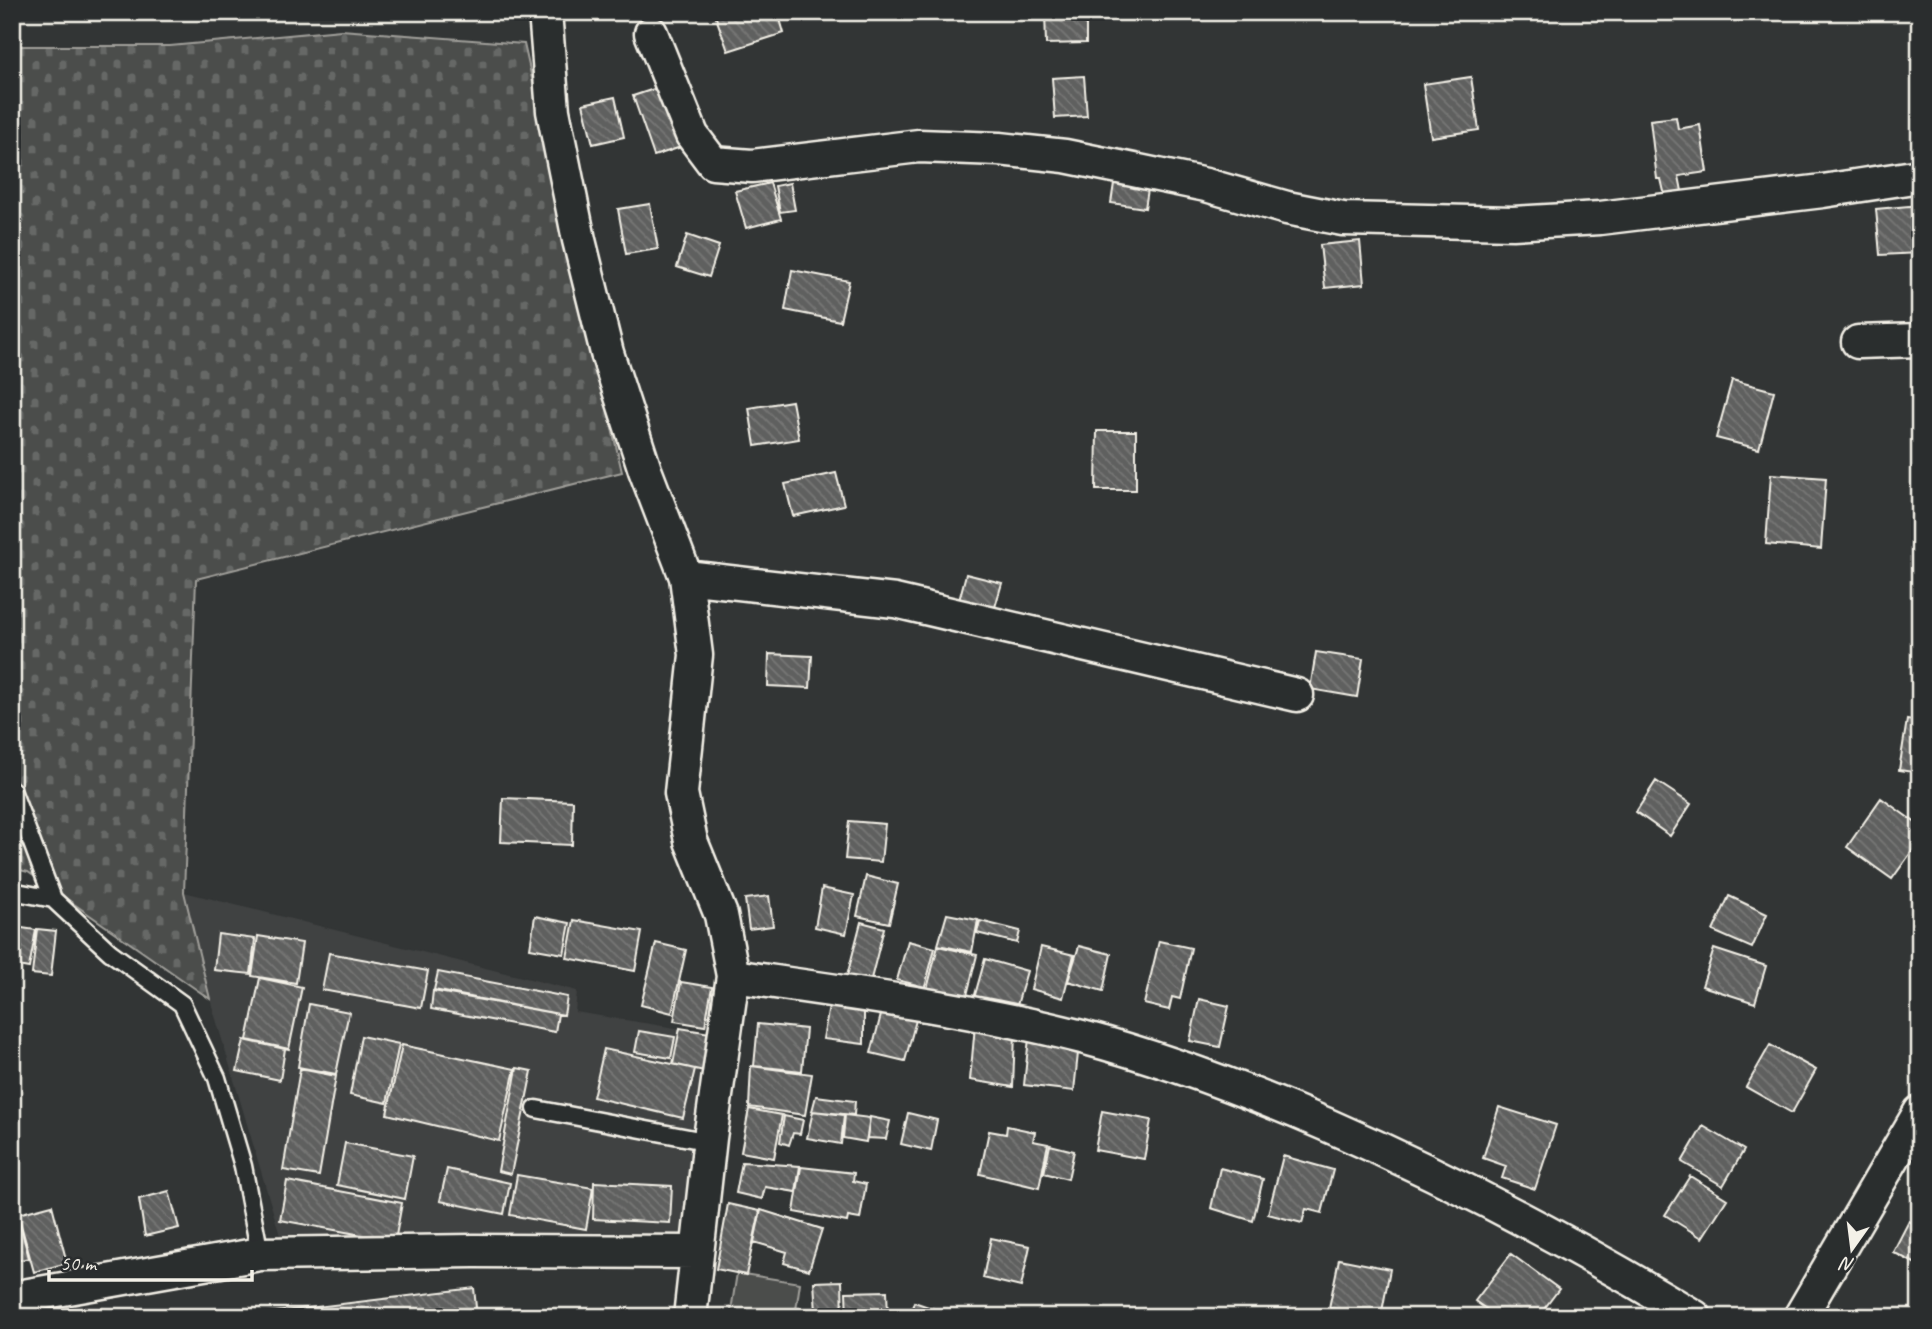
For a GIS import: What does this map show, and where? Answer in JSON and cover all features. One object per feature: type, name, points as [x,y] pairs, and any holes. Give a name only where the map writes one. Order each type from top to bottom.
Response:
[{"type":"street","points":[[545,12],[553,111],[579,240],[604,340],[645,470],[686,577],[696,655],[681,793],[691,841],[721,915],[733,976],[690,1317]]},
{"type":"street","points":[[651,33],[691,135],[713,163],[752,166],[919,146],[999,149],[1065,156],[1206,185],[1287,208],[1343,219],[1513,223],[1600,218],[1823,191],[1920,176]]},
{"type":"street","points":[[1858,342],[1920,340]]},
{"type":"street","points":[[686,577],[895,601],[1297,695]]},
{"type":"street","points":[[733,976],[973,1013],[1083,1038],[1171,1064],[1269,1100],[1446,1180],[1577,1249],[1695,1317]]},
{"type":"street","points":[[1800,1317],[1920,1112]]},
{"type":"street","points":[[12,1298],[260,1254],[697,1252]]},
{"type":"lane","points":[[12,790],[53,899],[110,952],[182,1004],[217,1077],[243,1166],[260,1254]]},
{"type":"lane","points":[[12,891],[53,899]]},
{"type":"lane","points":[[536,1109],[710,1142]]},
{"type":"shaded area","points":[[184,892],[577,991],[575,1012],[713,1034],[685,1238],[282,1242],[210,999]]},
{"type":"green space","points":[[341,30],[524,44],[622,472],[196,579],[184,892],[210,999],[28,872],[12,868],[12,46],[170,46]]},
{"type":"green space","points":[[737,1273],[800,1283],[795,1317],[730,1317]]},
{"type":"building","points":[[714,12],[778,12],[784,33],[728,51]]},
{"type":"building","points":[[1045,12],[1086,12],[1086,43],[1046,44]]},
{"type":"building","points":[[1084,76],[1087,116],[1055,118],[1052,78]]},
{"type":"building","points":[[1471,77],[1479,130],[1431,137],[1423,84]]},
{"type":"building","points":[[663,86],[684,146],[654,156],[633,96]]},
{"type":"building","points":[[615,97],[624,137],[593,144],[583,104]]},
{"type":"building","points":[[1676,117],[1678,129],[1700,125],[1707,172],[1679,176],[1682,191],[1665,196],[1661,179],[1657,179],[1650,120]]},
{"type":"building","points":[[1115,177],[1149,183],[1145,208],[1111,203]]},
{"type":"building","points":[[770,183],[781,219],[746,228],[735,191]]},
{"type":"building","points":[[790,183],[795,210],[780,212],[775,186]]},
{"type":"building","points":[[650,204],[658,249],[626,254],[618,209]]},
{"type":"building","points":[[1920,205],[1920,253],[1880,255],[1876,209]]},
{"type":"building","points":[[687,235],[719,246],[709,277],[677,267]]},
{"type":"building","points":[[1360,241],[1364,284],[1325,288],[1320,245]]},
{"type":"building","points":[[792,270],[849,281],[840,321],[785,310]]},
{"type":"building","points":[[1732,380],[1774,391],[1759,449],[1716,438]]},
{"type":"building","points":[[792,401],[799,439],[755,446],[749,408]]},
{"type":"building","points":[[1097,431],[1136,431],[1136,490],[1096,490]]},
{"type":"building","points":[[836,473],[844,505],[793,516],[785,484]]},
{"type":"building","points":[[1771,474],[1826,478],[1821,549],[1766,544]]},
{"type":"building","points":[[966,574],[1002,583],[991,621],[956,612]]},
{"type":"building","points":[[1316,652],[1363,659],[1357,697],[1310,689]]},
{"type":"building","points":[[769,654],[812,656],[810,688],[768,686]]},
{"type":"building","points":[[1907,720],[1920,722],[1920,773],[1899,770]]},
{"type":"building","points":[[1656,781],[1691,804],[1670,836],[1636,812]]},
{"type":"building","points":[[503,798],[573,801],[572,845],[501,842]]},
{"type":"building","points":[[1881,798],[1920,826],[1920,840],[1892,879],[1847,847]]},
{"type":"building","points":[[849,821],[885,824],[881,862],[845,859]]},
{"type":"building","points":[[866,876],[898,884],[889,923],[857,916]]},
{"type":"building","points":[[822,888],[854,895],[846,934],[815,927]]},
{"type":"building","points":[[769,896],[773,926],[749,929],[745,899]]},
{"type":"building","points":[[1729,896],[1767,914],[1752,948],[1713,931]]},
{"type":"building","points":[[947,914],[978,920],[972,952],[938,945]]},
{"type":"building","points":[[535,916],[570,923],[564,954],[530,948]]},
{"type":"building","points":[[574,920],[642,932],[635,971],[567,958]]},
{"type":"building","points":[[980,921],[1020,931],[1017,943],[977,933]]},
{"type":"building","points":[[861,922],[884,928],[870,983],[847,976]]},
{"type":"building","points":[[15,927],[36,930],[29,968],[12,965]]},
{"type":"building","points":[[37,929],[56,931],[51,976],[32,974]]},
{"type":"building","points":[[218,934],[255,939],[251,974],[214,970]]},
{"type":"building","points":[[258,936],[302,943],[296,983],[252,976]]},
{"type":"building","points":[[908,941],[935,948],[925,987],[897,980]]},
{"type":"building","points":[[1159,941],[1191,948],[1180,999],[1172,997],[1169,1010],[1144,1004]]},
{"type":"building","points":[[656,943],[686,950],[672,1013],[641,1005]]},
{"type":"building","points":[[938,946],[977,955],[966,999],[927,989]]},
{"type":"building","points":[[1079,946],[1111,954],[1103,991],[1068,981]]},
{"type":"building","points":[[1041,947],[1074,955],[1063,998],[1031,989]]},
{"type":"building","points":[[1714,949],[1766,966],[1755,1003],[1702,986]]},
{"type":"building","points":[[329,953],[428,971],[421,1008],[322,990]]},
{"type":"building","points":[[985,959],[1027,971],[1015,1012],[973,1002]]},
{"type":"building","points":[[438,972],[567,997],[564,1015],[434,990]]},
{"type":"building","points":[[260,978],[302,987],[289,1049],[247,1040]]},
{"type":"building","points":[[681,982],[712,987],[705,1026],[674,1021]]},
{"type":"building","points":[[433,991],[558,1014],[555,1032],[431,1009]]},
{"type":"building","points":[[1199,999],[1229,1006],[1220,1047],[1190,1041]]},
{"type":"building","points":[[830,1001],[864,1006],[864,1044],[823,1039]]},
{"type":"building","points":[[309,1004],[349,1012],[336,1074],[298,1067]]},
{"type":"building","points":[[882,1011],[916,1020],[905,1061],[871,1053]]},
{"type":"building","points":[[758,1024],[806,1029],[802,1071],[754,1066]]},
{"type":"building","points":[[975,1026],[1015,1033],[1013,1087],[970,1080]]},
{"type":"building","points":[[680,1028],[710,1033],[704,1071],[673,1064]]},
{"type":"building","points":[[639,1031],[675,1037],[671,1058],[635,1052]]},
{"type":"building","points":[[361,1036],[399,1044],[387,1103],[350,1095]]},
{"type":"building","points":[[1029,1038],[1079,1044],[1074,1091],[1024,1085]]},
{"type":"building","points":[[244,1040],[285,1049],[280,1080],[237,1071]]},
{"type":"building","points":[[402,1045],[515,1069],[499,1141],[387,1114]]},
{"type":"building","points":[[1770,1045],[1816,1070],[1792,1113],[1746,1087]]},
{"type":"building","points":[[604,1049],[695,1069],[683,1118],[593,1097]]},
{"type":"building","points":[[751,1066],[812,1074],[805,1115],[749,1107]]},
{"type":"building","points":[[517,1068],[532,1071],[511,1174],[498,1171]]},
{"type":"building","points":[[300,1069],[336,1076],[319,1176],[283,1170]]},
{"type":"building","points":[[816,1096],[855,1101],[854,1115],[812,1111]]},
{"type":"building","points":[[1499,1107],[1556,1125],[1535,1189],[1502,1178],[1506,1166],[1483,1158]]},
{"type":"building","points":[[749,1109],[782,1115],[774,1158],[741,1152]]},
{"type":"building","points":[[813,1111],[844,1115],[841,1144],[807,1138]]},
{"type":"building","points":[[1102,1111],[1151,1120],[1144,1159],[1095,1150]]},
{"type":"building","points":[[908,1113],[937,1120],[931,1151],[901,1144]]},
{"type":"building","points":[[845,1115],[870,1118],[866,1142],[843,1138]]},
{"type":"building","points":[[784,1116],[803,1120],[800,1134],[793,1133],[789,1145],[780,1142]]},
{"type":"building","points":[[870,1117],[890,1121],[886,1139],[867,1138]]},
{"type":"building","points":[[1007,1126],[1035,1132],[1033,1141],[1048,1144],[1039,1188],[980,1174],[989,1131],[1006,1134]]},
{"type":"building","points":[[1703,1126],[1744,1150],[1723,1186],[1682,1162]]},
{"type":"building","points":[[345,1143],[413,1156],[405,1199],[337,1185]]},
{"type":"building","points":[[1050,1145],[1074,1151],[1068,1179],[1044,1173]]},
{"type":"building","points":[[1283,1156],[1333,1170],[1322,1213],[1306,1209],[1302,1223],[1268,1214]]},
{"type":"building","points":[[742,1162],[800,1166],[796,1192],[765,1187],[762,1199],[736,1193]]},
{"type":"building","points":[[801,1167],[854,1173],[853,1181],[866,1184],[860,1219],[848,1217],[847,1222],[794,1212]]},
{"type":"building","points":[[1220,1168],[1263,1179],[1253,1221],[1211,1208]]},
{"type":"building","points":[[447,1169],[510,1183],[504,1214],[440,1201]]},
{"type":"building","points":[[517,1175],[593,1188],[586,1229],[510,1215]]},
{"type":"building","points":[[1690,1176],[1727,1199],[1702,1238],[1665,1215]]},
{"type":"building","points":[[287,1181],[402,1203],[395,1241],[280,1220]]},
{"type":"building","points":[[594,1182],[672,1186],[670,1223],[593,1219]]},
{"type":"building","points":[[1920,1188],[1920,1209],[1913,1207]]},
{"type":"building","points":[[169,1191],[179,1228],[145,1236],[139,1199]]},
{"type":"building","points":[[728,1204],[760,1211],[746,1275],[716,1269]]},
{"type":"building","points":[[52,1205],[67,1263],[34,1272],[18,1214]]},
{"type":"building","points":[[761,1210],[822,1229],[809,1270],[784,1263],[787,1252],[754,1242]]},
{"type":"building","points":[[17,1214],[29,1258],[12,1262],[12,1215]]},
{"type":"building","points":[[1909,1221],[1920,1227],[1920,1266],[1893,1252]]},
{"type":"building","points":[[991,1238],[1030,1246],[1021,1287],[983,1278]]},
{"type":"building","points":[[1511,1254],[1559,1289],[1538,1317],[1497,1317],[1475,1301]]},
{"type":"building","points":[[1339,1259],[1390,1269],[1381,1317],[1329,1308]]},
{"type":"building","points":[[842,1281],[843,1317],[830,1317],[830,1312],[816,1312],[814,1282]]},
{"type":"building","points":[[474,1288],[477,1317],[234,1317]]},
{"type":"building","points":[[887,1291],[888,1317],[847,1317],[846,1292]]},
{"type":"building","points":[[914,1302],[952,1315],[909,1317]]}]
